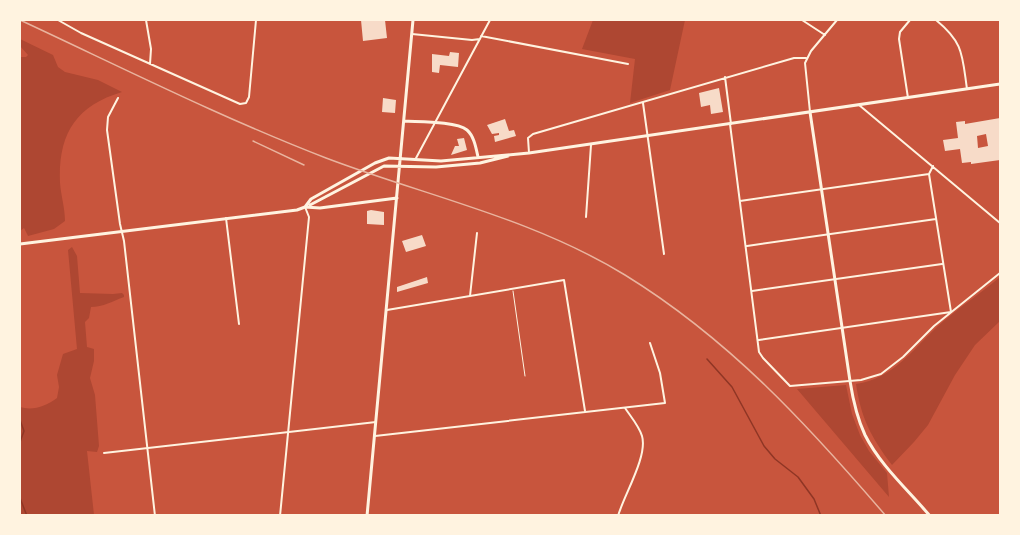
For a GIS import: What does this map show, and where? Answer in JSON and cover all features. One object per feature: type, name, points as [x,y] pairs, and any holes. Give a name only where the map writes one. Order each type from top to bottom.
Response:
[{"type":"main road","points":[[367,516],[398,198],[412,20]]},
{"type":"main road","points":[[20,244],[297,210],[315,204],[382,166],[436,167],[480,163],[508,156],[1000,84]]},
{"type":"main road","points":[[810,112],[856,414],[870,444],[930,516]]},
{"type":"main road","points":[[404,121],[454,125],[466,129],[474,140],[480,163]]},
{"type":"main road","points":[[305,207],[311,199],[375,163],[389,158],[441,161],[503,154],[508,156]]},
{"type":"main road","points":[[305,207],[320,208],[398,198]]},
{"type":"street","points":[[58,20],[81,33],[236,104],[246,103],[249,97],[256,20]]},
{"type":"street","points":[[146,20],[151,49],[150,64]]},
{"type":"street","points":[[416,160],[490,20]]},
{"type":"street","points":[[802,20],[825,35]]},
{"type":"street","points":[[810,112],[804,70],[806,58],[837,20]]},
{"type":"street","points":[[908,98],[899,39],[900,32],[910,20]]},
{"type":"street","points":[[936,20],[949,30],[959,45],[967,89]]},
{"type":"street","points":[[411,34],[472,40],[481,37],[628,64]]},
{"type":"street","points":[[529,153],[527,141],[530,136],[725,77],[794,58],[806,58]]},
{"type":"street","points":[[725,77],[761,355],[790,386],[868,379],[890,368],[951,312],[1000,273]]},
{"type":"street","points":[[118,98],[110,111],[107,123],[155,516]]},
{"type":"street","points":[[643,103],[664,254]]},
{"type":"street","points":[[859,105],[1000,222]]},
{"type":"street","points":[[586,217],[591,144]]},
{"type":"street","points":[[933,166],[929,174],[951,312]]},
{"type":"street","points":[[740,201],[929,174]]},
{"type":"street","points":[[280,516],[309,217],[305,207]]},
{"type":"street","points":[[226,218],[239,324]]},
{"type":"street","points":[[747,246],[936,219]]},
{"type":"street","points":[[470,296],[477,233]]},
{"type":"street","points":[[752,291],[943,264]]},
{"type":"street","points":[[387,310],[564,280],[585,412]]},
{"type":"street","points":[[758,340],[951,312]]},
{"type":"street","points":[[375,436],[665,403],[660,373],[650,343]]},
{"type":"street","points":[[618,516],[643,449],[641,432],[625,408]]},
{"type":"street","points":[[104,453],[376,422]]},
{"type":"lane","points":[[513,289],[525,376]]},
{"type":"shaded area","points":[[593,20],[685,20],[670,90],[630,103],[635,59],[582,49]]},
{"type":"shaded area","points":[[20,39],[53,55],[58,67],[65,72],[98,80],[122,92],[92,105],[73,125],[66,137],[60,166],[65,221],[54,229],[28,236],[24,228],[20,231],[20,57],[28,55],[20,46]]},
{"type":"shaded area","points":[[72,247],[77,256],[80,293],[122,293],[124,295],[108,304],[91,307],[89,318],[85,322],[87,347],[94,349],[90,378],[95,395],[99,446],[97,452],[87,451],[94,515],[20,515],[20,407],[39,407],[57,398],[59,387],[57,375],[63,354],[77,349],[68,250]]},
{"type":"shaded area","points":[[1000,277],[1000,321],[975,345],[955,375],[928,425],[892,465],[868,427],[856,384],[869,381],[892,370],[946,319]]},
{"type":"shaded area","points":[[846,385],[852,414],[860,435],[869,451],[887,473],[889,497],[797,389]]},
{"type":"building","points":[[361,20],[385,20],[387,38],[363,41]]},
{"type":"building","points":[[450,52],[459,53],[458,67],[440,65],[439,73],[432,72],[432,54],[449,56]]},
{"type":"building","points":[[719,88],[723,112],[711,114],[710,105],[701,107],[699,93]]},
{"type":"building","points":[[383,98],[396,100],[395,113],[382,112]]},
{"type":"building","points":[[1000,118],[1000,160],[962,163],[960,149],[945,151],[943,140],[958,138],[956,122],[965,121],[965,124]],"holes":[[[986,134],[988,146],[978,148],[977,136]]]},
{"type":"building","points":[[505,119],[509,131],[514,130],[516,136],[495,142],[494,136],[499,133],[492,134],[487,125]]},
{"type":"building","points":[[464,138],[467,150],[451,155],[455,146],[459,146],[457,139]]},
{"type":"building","points":[[367,211],[384,212],[384,225],[367,224]]},
{"type":"building","points":[[422,235],[426,246],[406,252],[402,241]]},
{"type":"building","points":[[427,277],[428,283],[397,292],[397,287]]},
{"type":"waterway","points":[[707,359],[732,387],[764,446],[775,459],[798,477],[814,499],[821,516]]},
{"type":"waterway","points":[[20,420],[24,431],[20,442]]},
{"type":"waterway","points":[[20,498],[27,516]]},
{"type":"railway","points":[[20,20],[287,143],[364,172],[516,223],[590,255],[625,275],[699,327],[765,385],[827,449],[886,516]]},
{"type":"railway","points":[[253,141],[304,165]]}]
